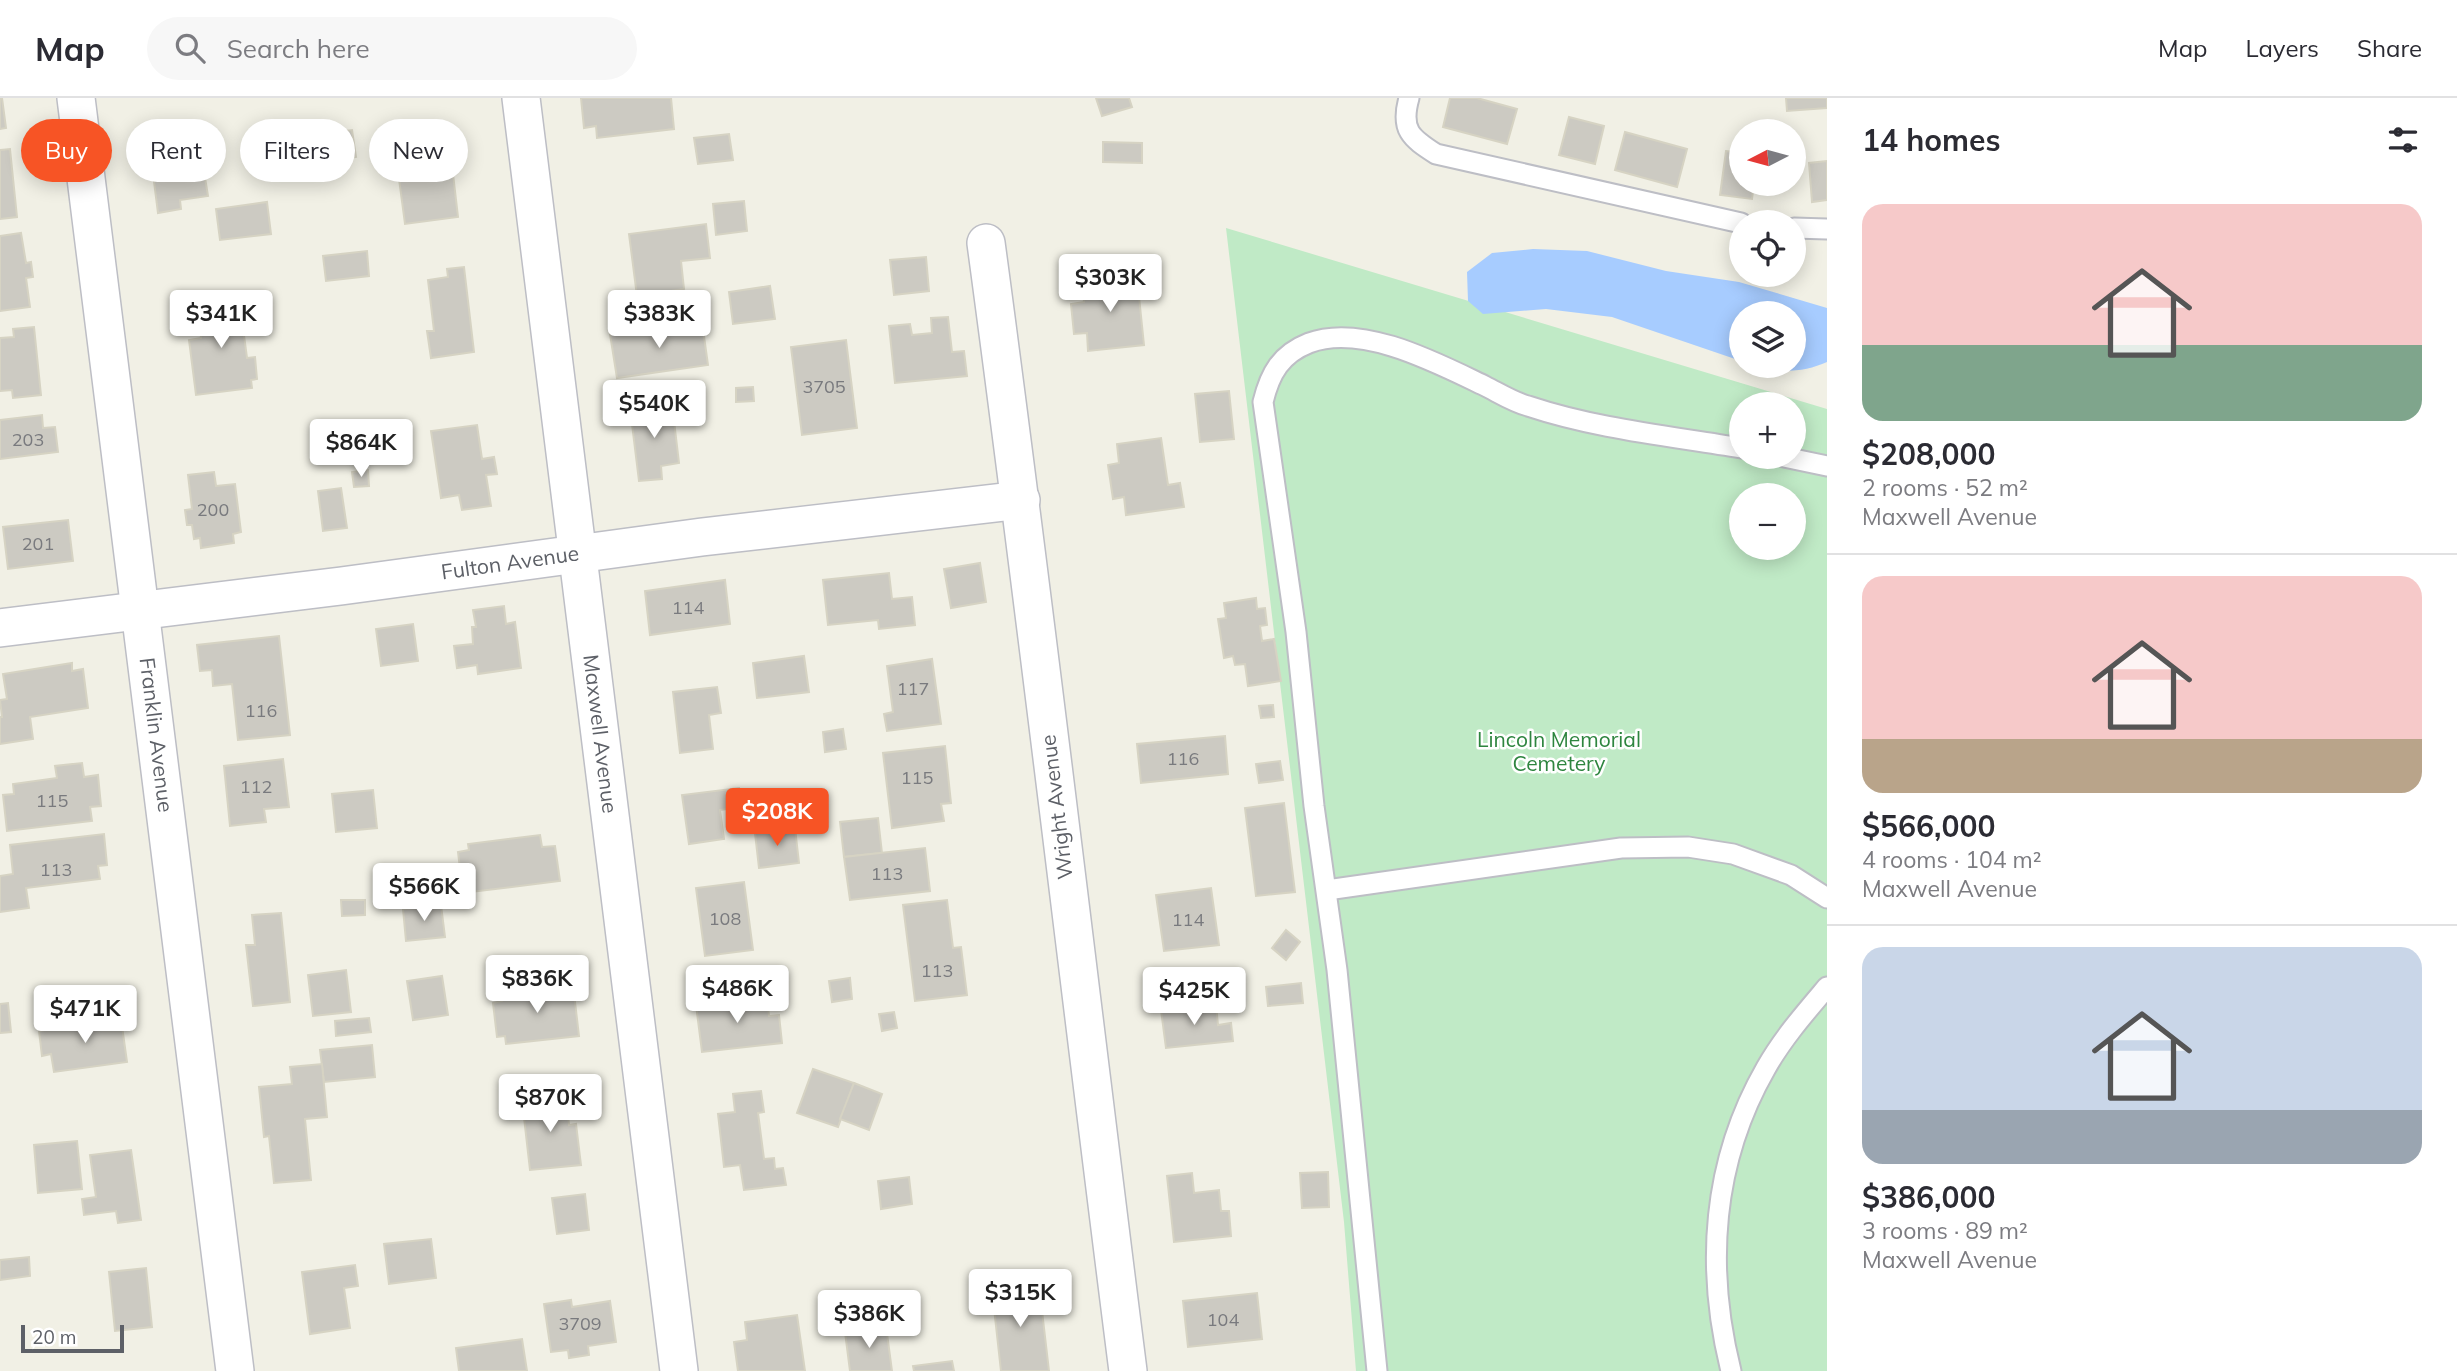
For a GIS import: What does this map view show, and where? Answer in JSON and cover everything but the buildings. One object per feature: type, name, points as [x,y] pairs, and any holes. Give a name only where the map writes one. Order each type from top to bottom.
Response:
[{"type":"street","name":"Franklin Avenue","points":[[76,98],[235,1371]]},
{"type":"street","name":"Maxwell Avenue","points":[[521,98],[679,1371]]},
{"type":"street","name":"Wright Avenue","points":[[986,243],[1021,500],[1076,970],[1128,1371]]},
{"type":"street","name":"Fulton Avenue","points":[[0,628],[1021,500]]},
{"type":"lane","points":[[1409,98],[1406,124],[1413,139],[1436,154],[1729,220]]},
{"type":"lane","points":[[1806,228],[1827,229]]},
{"type":"lane","points":[[1377,1371],[1327,890],[1314,806],[1296,632],[1263,402],[1268,380],[1278,364],[1295,348],[1320,339],[1348,336],[1395,348],[1452,370],[1525,406],[1580,421],[1729,445]]},
{"type":"lane","points":[[1806,462],[1827,466]]},
{"type":"lane","points":[[1327,890],[1621,848],[1688,847],[1733,854],[1791,875],[1827,898]]},
{"type":"lane","points":[[1731,1371],[1720,1328],[1715,1275],[1717,1221],[1726,1168],[1743,1116],[1766,1068],[1796,1023],[1827,987]]},
{"type":"green space","name":"Lincoln Memorial Cemetery","points":[[1226,228],[1771,392],[1729,392],[1729,469],[1806,469],[1806,403],[1827,409],[1827,1371],[1356,1371],[1344,1222]]},
{"type":"water","points":[[1533,249],[1587,251],[1666,271],[1729,280],[1729,287],[1756,287],[1803,301],[1729,301],[1729,357],[1612,317],[1546,309],[1483,314],[1468,301],[1467,272],[1492,253]]},
{"type":"water","points":[[1806,302],[1827,308],[1827,362],[1806,369]]}]
